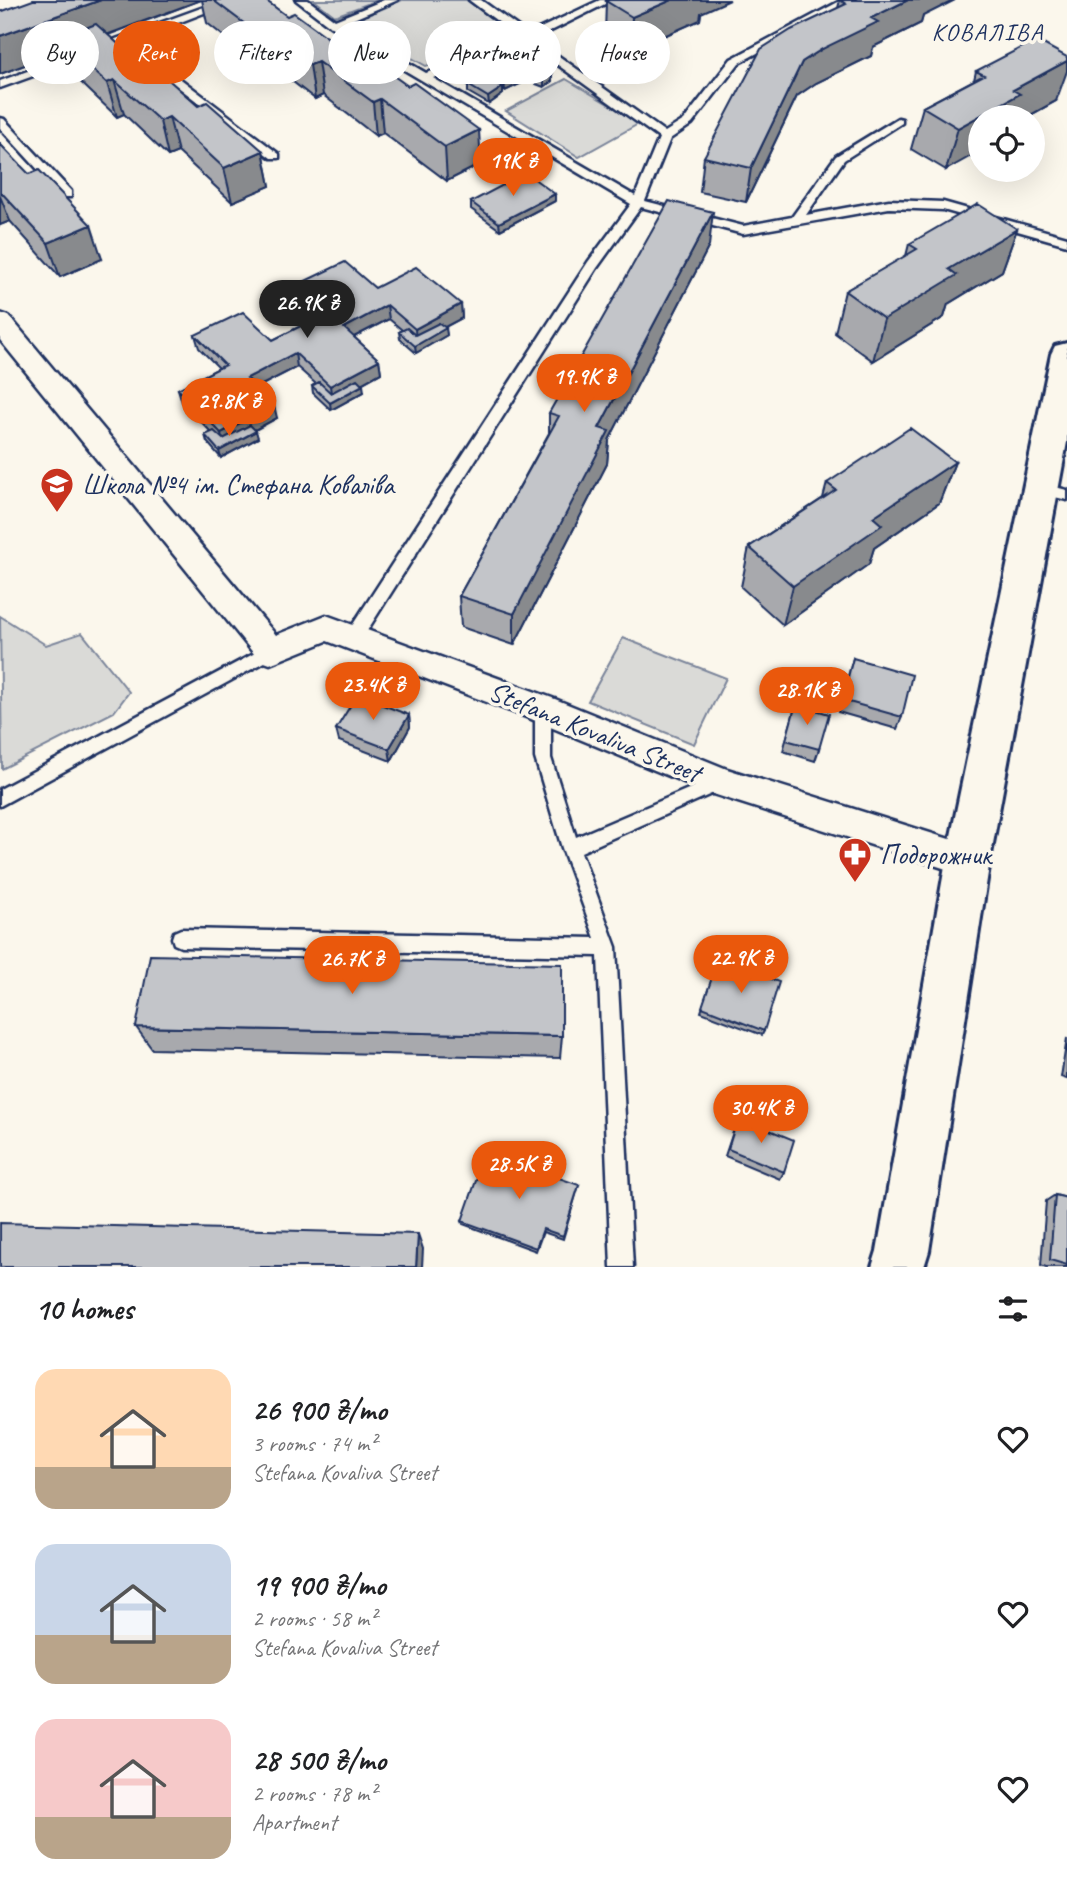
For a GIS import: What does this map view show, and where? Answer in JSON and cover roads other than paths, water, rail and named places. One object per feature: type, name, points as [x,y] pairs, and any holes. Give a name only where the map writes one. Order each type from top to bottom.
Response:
[{"type":"street","points":[[0,322],[270,651]]},
{"type":"street","points":[[898,1267],[908,1225],[968,860],[1053,491],[1067,354]]},
{"type":"street","name":"Stefana Kovaliva Street","points":[[270,651],[326,628],[543,709],[722,782],[968,860]]},
{"type":"lane","points":[[177,21],[233,0]]},
{"type":"lane","points":[[301,0],[330,21]]},
{"type":"lane","points":[[341,21],[393,0]]},
{"type":"lane","points":[[474,0],[504,21]]},
{"type":"lane","points":[[561,22],[608,0]]},
{"type":"lane","points":[[354,637],[592,265],[638,203],[665,137],[688,122],[735,61],[850,0]]},
{"type":"lane","points":[[0,85],[113,45]]},
{"type":"lane","points":[[561,62],[665,137]]},
{"type":"lane","points":[[180,84],[275,156]]},
{"type":"lane","points":[[438,84],[638,203],[743,230],[798,218],[890,204],[943,206],[1067,241]]},
{"type":"lane","points":[[0,121],[67,194]]},
{"type":"lane","points":[[798,218],[840,158],[898,121]]},
{"type":"lane","points":[[0,799],[270,651]]},
{"type":"lane","points":[[543,709],[542,758],[607,947],[622,1267]]},
{"type":"lane","points":[[571,848],[722,782]]},
{"type":"lane","points":[[181,937],[607,947]]},
{"type":"place","name":"Школа №4 ім. Стефана Коваліва","points":[[57,514]]},
{"type":"place","name":"Подорожник","points":[[855,884]]},
{"type":"district","name":"КОВАЛІВА","points":[[988,32]]}]
